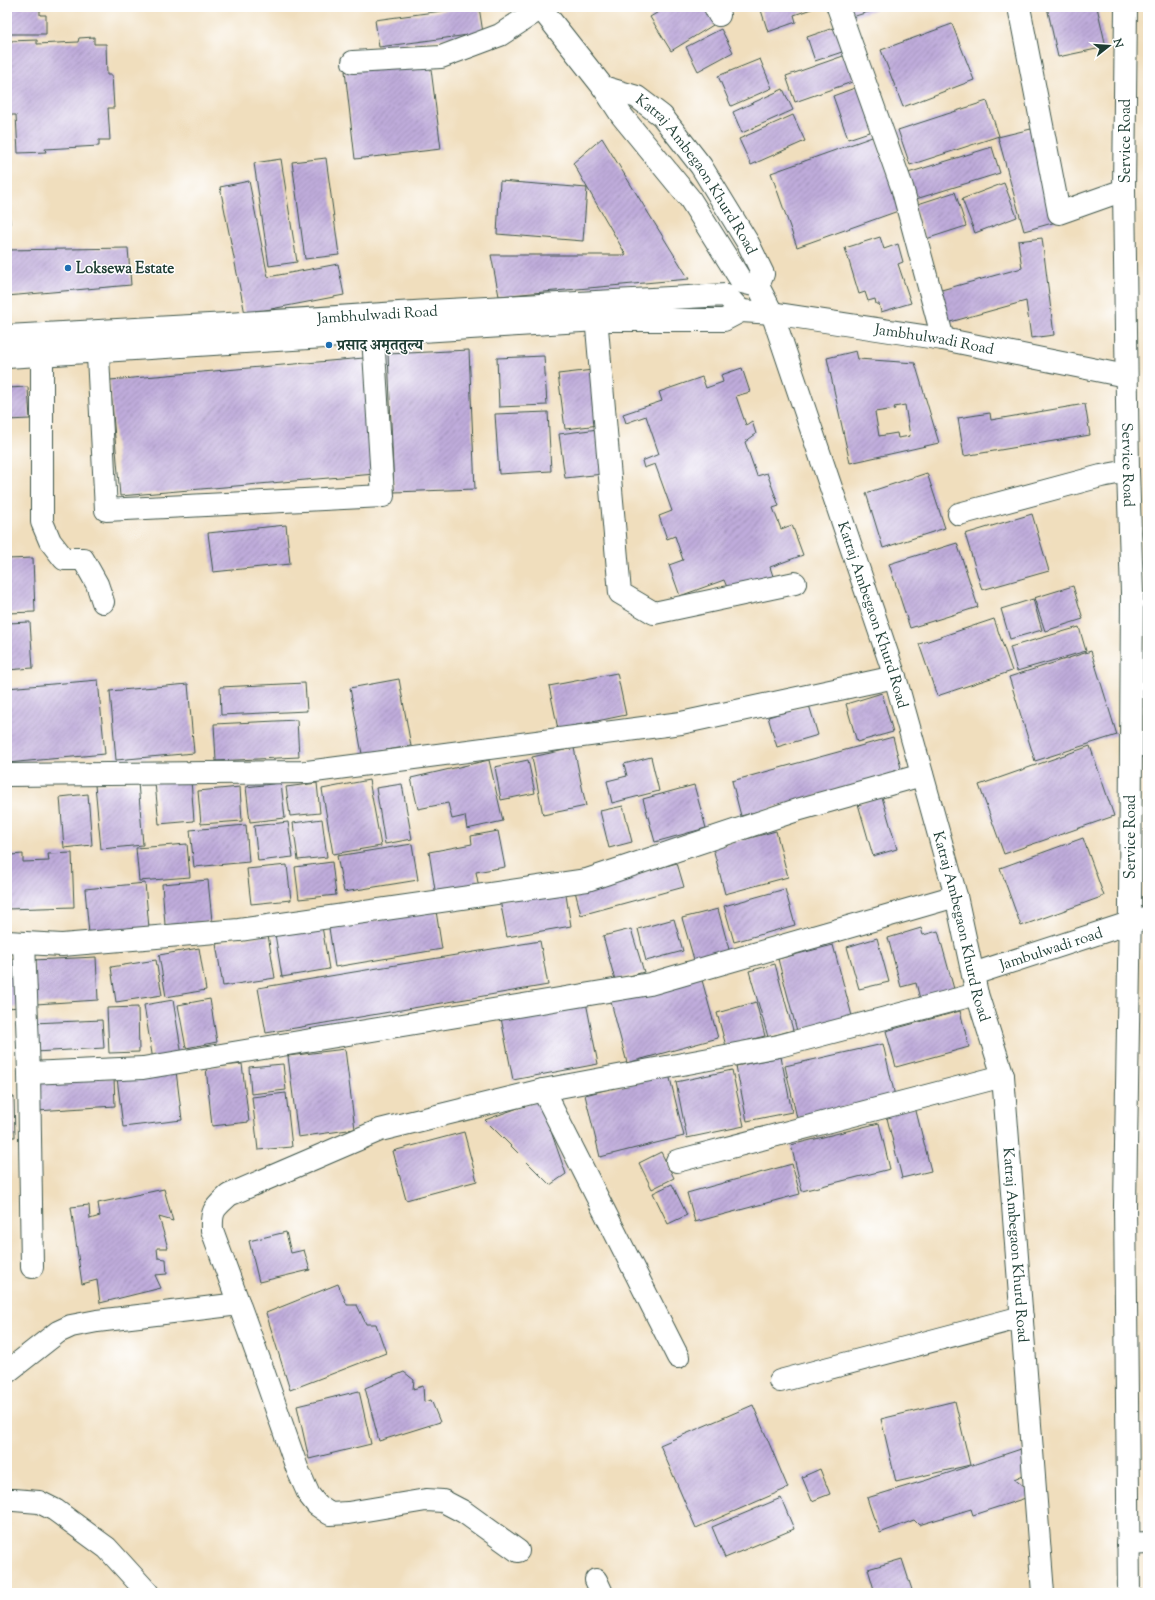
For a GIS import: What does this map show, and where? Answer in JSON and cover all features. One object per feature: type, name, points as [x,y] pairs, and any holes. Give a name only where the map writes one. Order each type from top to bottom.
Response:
[{"type":"street","points":[[838,7],[902,187],[943,339]]},
{"type":"street","points":[[1019,7],[1059,212],[1124,190]]},
{"type":"street","name":"Service Road","points":[[1126,7],[1124,190],[1126,376],[1139,911],[1125,1206],[1138,1544],[1129,1593]]},
{"type":"street","points":[[353,62],[441,56],[500,35],[541,8]]},
{"type":"street","name":"Katraj Ambegaon Khurd Road","points":[[541,8],[603,87],[622,116],[690,199],[742,282],[758,286],[772,313],[895,677],[956,896],[975,984],[1003,1076],[1043,1593]]},
{"type":"street","name":"Katraj Ambegaon Khurd Road","points":[[603,87],[637,97],[662,116],[696,160],[748,243],[763,274],[758,286]]},
{"type":"street","name":"Jambhulwadi Road","points":[[7,357],[40,345],[596,311],[726,295],[741,311],[772,313],[943,339],[1126,376]]},
{"type":"street","points":[[596,311],[620,593],[654,613],[795,583]]},
{"type":"street","points":[[97,341],[106,510],[383,496],[372,324]]},
{"type":"street","name":"Jambhulwadi Road","points":[[7,336],[40,345]]},
{"type":"street","points":[[40,345],[42,522],[50,541],[64,559],[83,559],[97,584],[103,602]]},
{"type":"street","points":[[959,514],[1101,476],[1128,471]]},
{"type":"street","points":[[7,775],[306,772],[681,723],[895,677]]},
{"type":"street","points":[[32,1267],[29,1073],[16,942],[62,945],[239,930],[587,880],[797,810],[922,775]]},
{"type":"street","points":[[29,1073],[143,1068],[650,984],[956,896]]},
{"type":"street","name":"Jambulwadi road","points":[[518,1551],[464,1512],[443,1501],[426,1500],[348,1513],[330,1514],[317,1505],[309,1495],[297,1468],[212,1230],[211,1215],[218,1205],[229,1195],[380,1130],[543,1090],[779,1046],[975,984],[1139,911]]},
{"type":"street","points":[[677,1161],[1003,1076]]},
{"type":"street","points":[[543,1090],[678,1357]]},
{"type":"street","points":[[7,1372],[58,1332],[72,1326],[97,1321],[239,1304]]},
{"type":"street","points":[[780,1381],[1022,1317]]},
{"type":"street","points":[[7,1500],[39,1502],[55,1510],[107,1548],[148,1593]]},
{"type":"building","points":[[7,7],[40,7],[40,15],[46,15],[46,34],[7,34]]},
{"type":"building","points":[[479,7],[483,33],[379,47],[375,20]]},
{"type":"building","points":[[667,7],[709,7],[718,22],[671,51],[650,17]]},
{"type":"building","points":[[760,7],[817,7],[794,15],[796,22],[768,32]]},
{"type":"building","points":[[846,7],[884,7],[849,18]]},
{"type":"building","points":[[1047,7],[1097,7],[1106,47],[1058,57]]},
{"type":"building","points":[[952,24],[974,80],[903,107],[881,50]]},
{"type":"building","points":[[836,27],[845,51],[815,61],[807,37]]},
{"type":"building","points":[[721,29],[733,52],[698,71],[686,47]]},
{"type":"building","points":[[94,37],[94,44],[106,44],[107,75],[112,75],[114,108],[108,108],[110,140],[99,140],[99,146],[45,149],[46,152],[18,153],[16,115],[7,115],[7,82],[12,82],[9,41],[37,40],[37,44],[78,42],[79,38]]},
{"type":"building","points":[[846,55],[855,81],[795,102],[786,76]]},
{"type":"building","points":[[760,59],[772,88],[731,106],[718,76]]},
{"type":"building","points":[[430,61],[441,149],[355,159],[345,71]]},
{"type":"building","points":[[860,86],[875,130],[848,139],[833,96]]},
{"type":"building","points":[[783,89],[793,110],[742,133],[733,112]]},
{"type":"building","points":[[987,101],[999,136],[910,165],[898,130]]},
{"type":"building","points":[[793,115],[805,141],[751,165],[739,139]]},
{"type":"building","points":[[1031,129],[1056,222],[1024,231],[998,137]]},
{"type":"building","points":[[875,136],[901,210],[797,247],[771,173]]},
{"type":"building","points":[[602,138],[689,279],[499,296],[491,255],[626,255],[573,163]]},
{"type":"building","points":[[992,147],[1000,173],[916,199],[908,173]]},
{"type":"building","points":[[326,158],[339,255],[305,259],[292,162]]},
{"type":"building","points":[[281,159],[297,262],[269,266],[254,163]]},
{"type":"building","points":[[249,181],[268,277],[338,264],[344,295],[245,314],[220,187]]},
{"type":"building","points":[[500,181],[587,188],[583,241],[497,234]]},
{"type":"building","points":[[1004,183],[1017,217],[975,233],[962,199]]},
{"type":"building","points":[[8,190],[10,225],[7,225]]},
{"type":"building","points":[[955,192],[966,226],[926,239],[915,205]]},
{"type":"building","points":[[880,237],[884,249],[898,244],[903,262],[898,264],[911,303],[881,312],[879,304],[876,304],[875,299],[868,301],[865,292],[859,294],[845,248]]},
{"type":"building","points":[[1042,238],[1054,335],[1031,338],[1026,301],[943,324],[934,292],[1022,268],[1018,241]]},
{"type":"building","name":"Loksewa Estate","points":[[128,248],[131,285],[7,296],[7,250]]},
{"type":"building","points":[[469,350],[475,489],[394,492],[388,354]]},
{"type":"building","points":[[856,351],[858,359],[915,363],[939,443],[850,463],[827,358]],"holes":[[[905,405],[910,436],[898,438],[897,433],[879,436],[875,412],[895,409],[894,407]]]},
{"type":"building","points":[[544,356],[547,405],[499,407],[497,358]]},
{"type":"building","points":[[364,358],[375,474],[120,496],[110,380]]},
{"type":"building","points":[[742,368],[750,392],[736,396],[746,425],[752,421],[756,434],[745,442],[757,476],[767,473],[779,506],[773,508],[781,529],[792,525],[803,555],[770,567],[773,576],[729,592],[724,580],[680,596],[669,565],[683,560],[675,536],[667,539],[659,516],[672,511],[655,464],[644,468],[642,461],[659,454],[646,416],[626,423],[623,414],[662,401],[659,392],[702,377],[706,388],[723,382],[721,375]]},
{"type":"building","points":[[593,370],[599,425],[565,429],[558,374]]},
{"type":"building","points":[[28,387],[30,419],[7,420],[7,388]]},
{"type":"building","points":[[1085,404],[1090,435],[964,456],[958,418],[990,413],[991,420]]},
{"type":"building","points":[[548,412],[551,471],[499,474],[495,414]]},
{"type":"building","points":[[598,429],[603,474],[565,478],[559,434]]},
{"type":"building","points":[[927,473],[945,528],[883,548],[866,493]]},
{"type":"building","points":[[1032,514],[1049,571],[982,590],[965,534]]},
{"type":"building","points":[[286,525],[290,564],[213,572],[208,533]]},
{"type":"building","points":[[957,543],[978,607],[910,628],[889,564]]},
{"type":"building","points":[[33,558],[35,612],[7,613],[7,559]]},
{"type":"building","points":[[1073,586],[1083,619],[1045,631],[1034,598]]},
{"type":"building","points":[[1033,599],[1042,630],[1010,639],[1001,609]]},
{"type":"building","points":[[994,619],[1012,671],[937,696],[919,644]]},
{"type":"building","points":[[30,622],[33,668],[7,670],[7,623]]},
{"type":"building","points":[[1079,627],[1086,651],[1017,671],[1010,647]]},
{"type":"building","points":[[1091,651],[1117,735],[1035,761],[1009,677]]},
{"type":"building","points":[[617,673],[626,715],[558,729],[549,686]]},
{"type":"building","points":[[399,679],[411,746],[362,754],[350,688]]},
{"type":"building","points":[[98,680],[105,754],[7,763],[7,688]]},
{"type":"building","points":[[305,683],[307,711],[221,715],[220,687]]},
{"type":"building","points":[[188,684],[194,753],[116,760],[110,691]]},
{"type":"building","points":[[882,693],[893,732],[857,742],[846,704]]},
{"type":"building","points":[[809,705],[818,735],[777,747],[768,717]]},
{"type":"building","points":[[297,720],[299,757],[216,761],[214,724]]},
{"type":"building","points":[[893,737],[902,772],[741,816],[732,781]]},
{"type":"building","points":[[1090,746],[1114,816],[1004,854],[979,785]]},
{"type":"building","points":[[574,748],[586,806],[543,815],[532,757]]},
{"type":"building","points":[[651,757],[659,791],[612,803],[607,781],[627,776],[624,764]]},
{"type":"building","points":[[489,760],[503,821],[467,829],[465,816],[452,819],[448,803],[418,809],[411,778]]},
{"type":"building","points":[[528,760],[535,793],[501,800],[495,767]]},
{"type":"building","points":[[191,780],[194,821],[159,824],[155,783]]},
{"type":"building","points":[[369,780],[381,846],[333,854],[322,789]]},
{"type":"building","points":[[138,782],[143,845],[101,849],[95,785]]},
{"type":"building","points":[[281,783],[285,818],[250,822],[246,787]]},
{"type":"building","points":[[317,783],[320,813],[290,816],[286,787]]},
{"type":"building","points":[[402,784],[412,839],[385,844],[376,788]]},
{"type":"building","points":[[694,785],[706,828],[655,842],[643,799]]},
{"type":"building","points":[[240,787],[242,821],[201,824],[198,791]]},
{"type":"building","points":[[88,794],[92,845],[64,848],[60,797]]},
{"type":"building","points":[[882,797],[897,849],[873,856],[858,804]]},
{"type":"building","points":[[623,806],[632,842],[609,848],[600,811]]},
{"type":"building","points":[[322,819],[327,857],[298,860],[293,823]]},
{"type":"building","points":[[288,822],[293,857],[258,861],[254,826]]},
{"type":"building","points":[[246,825],[249,862],[194,867],[190,830]]},
{"type":"building","points":[[498,831],[505,867],[476,872],[479,888],[436,896],[429,852],[472,844],[471,836]]},
{"type":"building","points":[[776,831],[788,877],[725,894],[713,848]]},
{"type":"building","points":[[1083,838],[1104,896],[1021,926],[1000,868]]},
{"type":"building","points":[[187,844],[190,877],[139,881],[136,848]]},
{"type":"building","points":[[412,844],[418,880],[344,892],[337,856]]},
{"type":"building","points":[[72,853],[74,907],[7,909],[7,862],[11,862],[11,855],[23,854],[23,862],[49,861],[48,854]]},
{"type":"building","points":[[332,862],[336,895],[299,899],[295,867]]},
{"type":"building","points":[[677,863],[684,887],[581,915],[575,891]]},
{"type":"building","points":[[287,865],[291,900],[251,904],[247,869]]},
{"type":"building","points":[[208,880],[212,921],[165,925],[162,884]]},
{"type":"building","points":[[145,883],[149,928],[89,934],[85,889]]},
{"type":"building","points":[[565,889],[571,926],[507,937],[500,900]]},
{"type":"building","points":[[785,889],[795,925],[734,942],[724,906]]},
{"type":"building","points":[[718,909],[730,953],[695,963],[682,918]]},
{"type":"building","points":[[436,911],[442,949],[335,967],[329,928]]},
{"type":"building","points":[[674,919],[683,951],[646,961],[638,929]]},
{"type":"building","points":[[321,920],[329,969],[282,977],[274,928]]},
{"type":"building","points":[[921,928],[923,935],[938,931],[954,989],[920,999],[916,983],[901,987],[888,938]]},
{"type":"building","points":[[631,929],[644,972],[615,980],[603,936]]},
{"type":"building","points":[[268,935],[275,978],[223,986],[216,944]]},
{"type":"building","points":[[877,938],[889,982],[859,989],[847,947]]},
{"type":"building","points":[[540,941],[548,985],[266,1033],[258,988]]},
{"type":"building","points":[[833,945],[852,1016],[797,1031],[778,959]]},
{"type":"building","points":[[199,948],[206,990],[166,997],[159,955]]},
{"type":"building","points":[[96,957],[98,1000],[36,1004],[33,960]]},
{"type":"building","points":[[7,959],[19,959],[20,1007],[7,1008]]},
{"type":"building","points":[[156,960],[162,995],[116,1002],[111,967]]},
{"type":"building","points":[[775,964],[793,1030],[768,1037],[749,971]]},
{"type":"building","points":[[700,973],[718,1038],[627,1063],[610,998]]},
{"type":"building","points":[[210,999],[217,1042],[186,1048],[178,1005]]},
{"type":"building","points":[[173,1000],[182,1055],[153,1060],[144,1005]]},
{"type":"building","points":[[586,1002],[598,1064],[513,1080],[501,1018]]},
{"type":"building","points":[[756,1002],[765,1036],[726,1046],[717,1013]]},
{"type":"building","points":[[138,1007],[139,1052],[109,1053],[107,1008]]},
{"type":"building","points":[[960,1011],[969,1047],[896,1067],[886,1031]]},
{"type":"building","points":[[102,1020],[104,1048],[35,1052],[33,1023]]},
{"type":"building","points":[[883,1044],[895,1096],[797,1118],[785,1066]]},
{"type":"building","points":[[345,1049],[355,1129],[298,1137],[288,1056]]},
{"type":"building","points":[[781,1057],[792,1112],[747,1121],[736,1066]]},
{"type":"building","points":[[242,1064],[249,1122],[212,1126],[206,1068]]},
{"type":"building","points":[[283,1064],[286,1090],[251,1094],[249,1067]]},
{"type":"building","points":[[732,1070],[744,1126],[687,1138],[676,1082]]},
{"type":"building","points":[[176,1071],[182,1120],[123,1127],[117,1078]]},
{"type":"building","points":[[669,1074],[684,1136],[600,1157],[585,1095]]},
{"type":"building","points":[[36,1077],[114,1078],[115,1106],[37,1111]]},
{"type":"building","points":[[286,1093],[292,1147],[258,1150],[252,1097]]},
{"type":"building","points":[[7,1097],[14,1097],[15,1137],[7,1137]]},
{"type":"building","points":[[540,1100],[566,1174],[550,1185],[485,1120]]},
{"type":"building","points":[[915,1107],[931,1171],[902,1178],[886,1114]]},
{"type":"building","points":[[879,1123],[890,1169],[802,1191],[791,1145]]},
{"type":"building","points":[[464,1132],[477,1181],[406,1200],[393,1151]]},
{"type":"building","points":[[661,1152],[674,1178],[652,1189],[639,1163]]},
{"type":"building","points":[[792,1164],[800,1194],[695,1222],[687,1193]]},
{"type":"building","points":[[672,1184],[687,1215],[668,1224],[653,1193]]},
{"type":"building","points":[[164,1189],[173,1221],[159,1217],[168,1248],[157,1248],[158,1258],[166,1259],[167,1274],[155,1275],[161,1288],[100,1303],[97,1280],[82,1284],[71,1207],[89,1205],[90,1219],[100,1216],[98,1203]]},
{"type":"building","points":[[286,1232],[291,1253],[304,1250],[310,1270],[259,1282],[249,1241]]},
{"type":"building","points":[[338,1284],[347,1305],[357,1305],[366,1324],[376,1324],[386,1353],[290,1390],[266,1313]]},
{"type":"building","points":[[404,1372],[414,1380],[413,1389],[423,1386],[424,1402],[431,1400],[440,1422],[379,1441],[365,1388]]},
{"type":"building","points":[[359,1391],[371,1444],[309,1459],[297,1406]]},
{"type":"building","points":[[955,1401],[970,1465],[896,1482],[881,1419]]},
{"type":"building","points":[[753,1405],[788,1488],[696,1528],[660,1445]]},
{"type":"building","points":[[1021,1449],[1030,1472],[1014,1479],[1035,1495],[973,1515],[971,1509],[919,1525],[914,1520],[880,1533],[867,1498]]},
{"type":"building","points":[[820,1469],[830,1494],[812,1501],[802,1477]]},
{"type":"building","points":[[781,1498],[794,1529],[725,1558],[712,1527]]},
{"type":"building","points":[[902,1559],[913,1593],[875,1593],[868,1569]]},
{"type":"place","name":"Loksewa Estate","points":[[68,268]]},
{"type":"place","name":"प्रसाद अमृततुल्य","points":[[329,345]]}]
